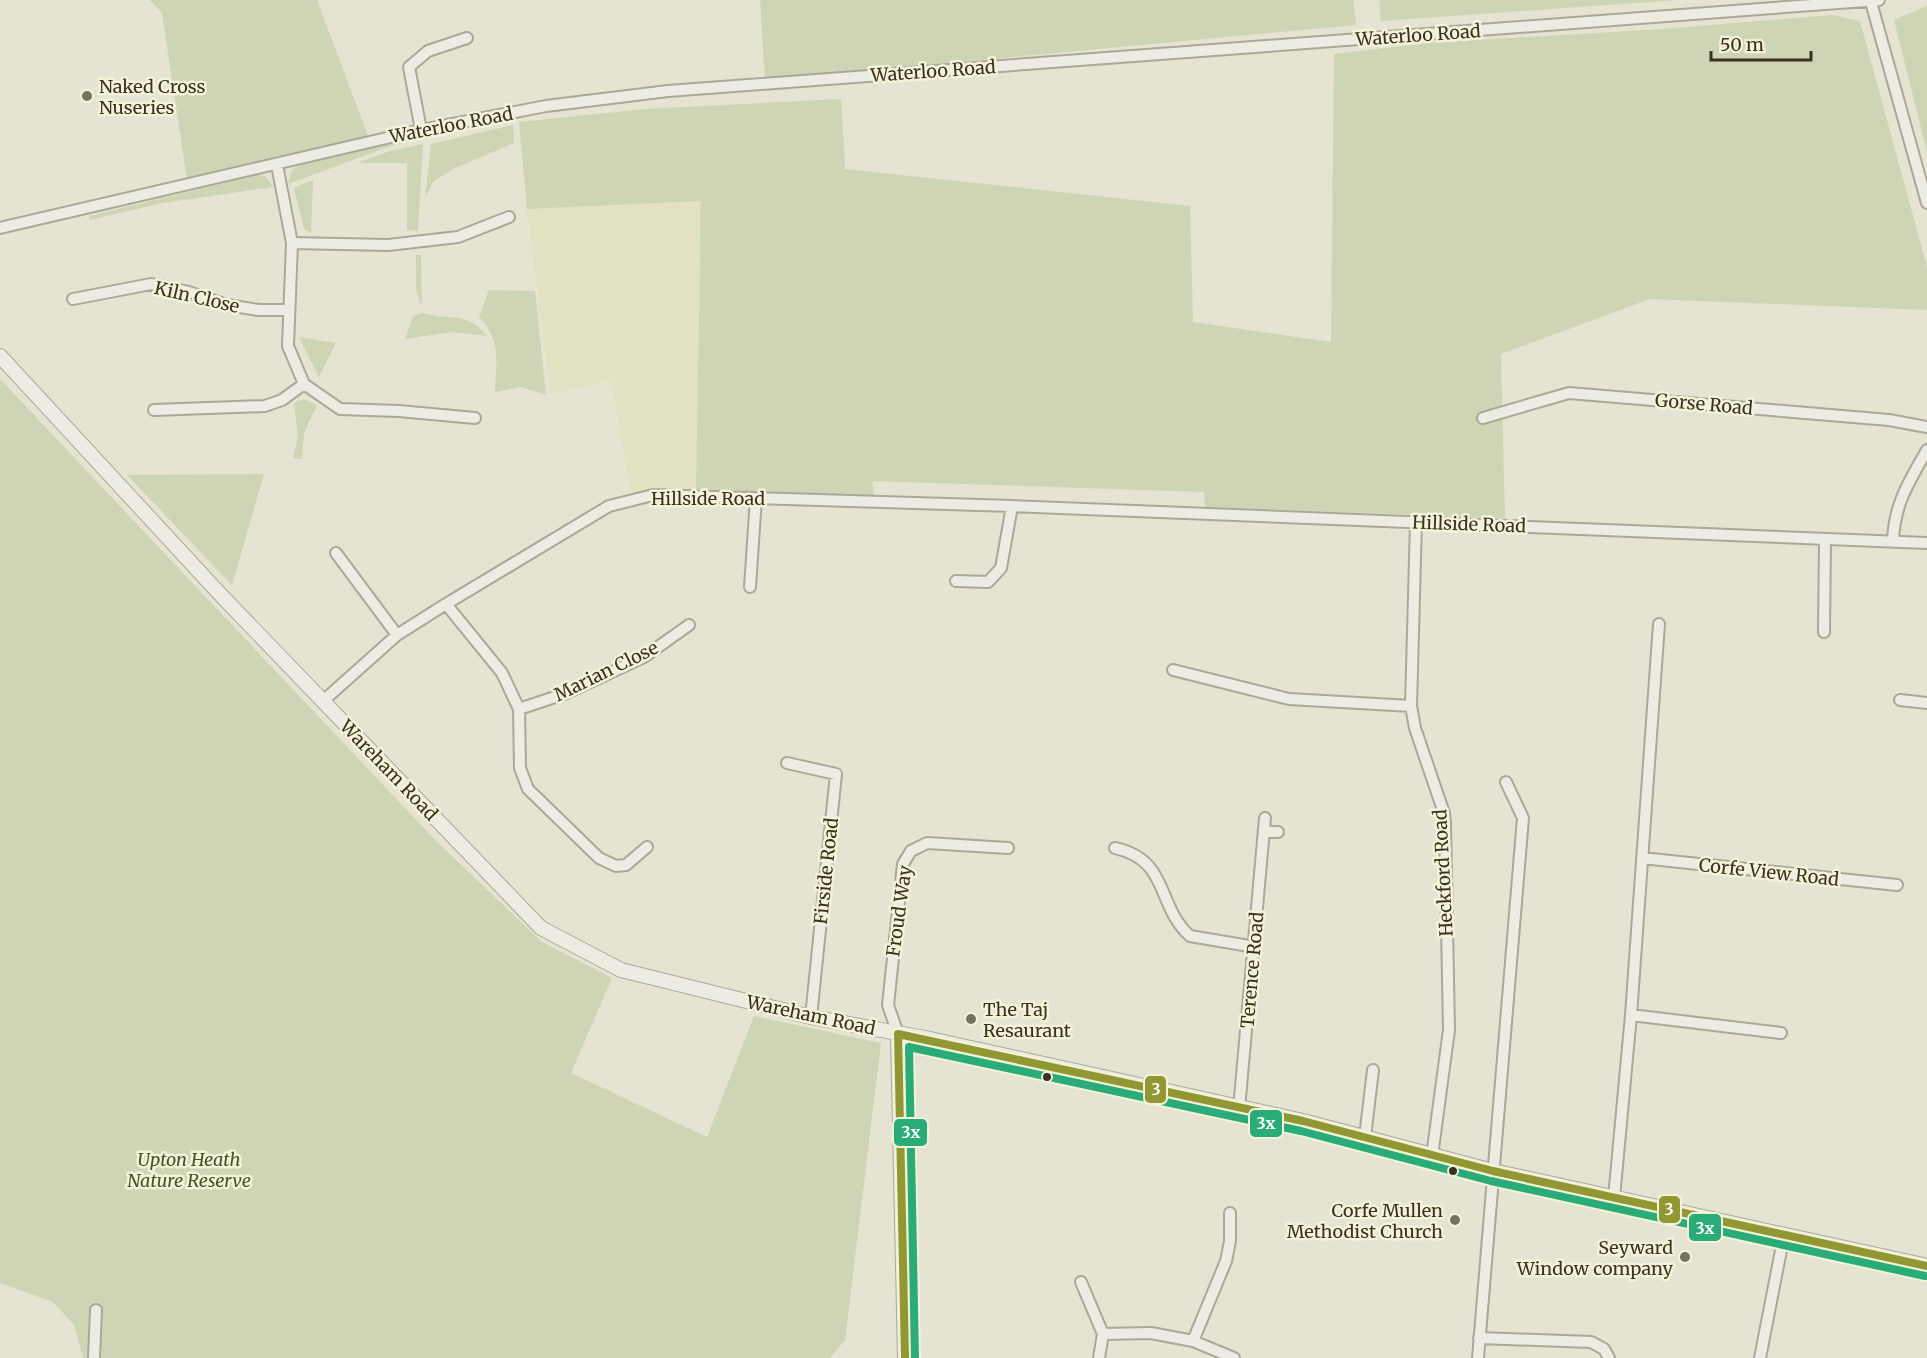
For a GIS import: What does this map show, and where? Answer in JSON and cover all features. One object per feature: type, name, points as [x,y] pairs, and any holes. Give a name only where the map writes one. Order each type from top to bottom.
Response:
[{"type":"street","name":"Waterloo Road","points":[[0,228],[421,130],[546,106],[668,91],[1875,1]]},
{"type":"street","points":[[1875,1],[1927,203]]},
{"type":"street","points":[[421,130],[409,67],[428,51],[466,38]]},
{"type":"street","points":[[277,165],[292,243],[288,346],[304,384],[340,409],[399,411],[475,418]]},
{"type":"street","points":[[292,243],[388,245],[458,237],[509,217]]},
{"type":"street","name":"Kiln Close","points":[[73,299],[151,284],[189,292],[227,305],[258,310],[288,310]]},
{"type":"street","name":"Wareham Road","points":[[0,356],[323,701],[541,928],[621,970],[811,1017],[1239,1108],[1365,1137],[1492,1171],[1927,1266]]},
{"type":"street","points":[[154,410],[265,406],[282,400],[304,384]]},
{"type":"street","name":"Gorse Road","points":[[1483,418],[1569,393],[1889,420],[1927,427]]},
{"type":"street","points":[[1893,542],[1894,517],[1905,488],[1927,450]]},
{"type":"street","name":"Hillside Road","points":[[323,701],[398,634],[446,604],[609,506],[653,495],[1012,506],[1927,543]]},
{"type":"street","points":[[750,587],[756,498]]},
{"type":"street","points":[[956,581],[988,582],[995,577],[1001,568],[1012,506]]},
{"type":"street","name":"Heckford Road","points":[[1416,522],[1411,706],[1415,728],[1445,823],[1449,1030],[1432,1156]]},
{"type":"street","points":[[1824,632],[1825,540]]},
{"type":"street","points":[[336,553],[398,634]]},
{"type":"street","points":[[446,604],[502,673],[519,709],[520,768],[528,789],[599,858],[616,866],[626,865],[647,847]]},
{"type":"street","points":[[1614,1198],[1631,1016],[1659,624]]},
{"type":"street","name":"Marian Close","points":[[519,709],[567,693],[644,657],[689,625]]},
{"type":"street","points":[[1173,670],[1289,699],[1411,706]]},
{"type":"street","points":[[1900,700],[1927,702]]},
{"type":"street","name":"Firside Road","points":[[787,763],[836,774],[811,1017]]},
{"type":"street","points":[[1478,1358],[1523,818],[1506,782]]},
{"type":"street","name":"Terence Road","points":[[1239,1108],[1256,947],[1265,818]]},
{"type":"street","points":[[1264,832],[1278,832]]},
{"type":"street","name":"Froud Way","points":[[898,1034],[888,1005],[903,864],[911,851],[927,843],[1008,848]]},
{"type":"street","points":[[1115,848],[1131,852],[1148,865],[1183,930],[1190,936],[1256,947]]},
{"type":"street","name":"Corfe View Road","points":[[1642,858],[1897,885]]},
{"type":"street","points":[[1631,1016],[1781,1033]]},
{"type":"street","points":[[898,1034],[905,1358]]},
{"type":"street","points":[[1365,1137],[1373,1070]]},
{"type":"street","points":[[1193,1341],[1226,1261],[1230,1241],[1230,1213]]},
{"type":"street","points":[[1760,1358],[1784,1235]]},
{"type":"street","points":[[1081,1282],[1103,1334],[1099,1358]]},
{"type":"street","points":[[94,1358],[96,1310]]},
{"type":"street","points":[[1103,1334],[1151,1333],[1193,1341],[1234,1358]]},
{"type":"street","points":[[1479,1338],[1591,1342],[1604,1349],[1609,1358]]},
{"type":"green space","points":[[150,0],[317,0],[368,136],[187,180],[162,13]]},
{"type":"green space","points":[[760,0],[1353,0],[1356,25],[765,80]]},
{"type":"green space","points":[[1379,0],[1679,0],[1381,21]]},
{"type":"green space","points":[[1927,6],[1927,152],[1894,20]]},
{"type":"green space","points":[[1832,15],[1860,21],[1927,267],[1927,310],[1650,299],[1501,354],[1505,518],[1205,507],[1204,492],[872,481],[874,496],[696,489],[701,201],[527,209],[519,122],[645,109],[841,99],[845,169],[1190,206],[1193,322],[1331,342],[1334,54],[1427,43],[1662,29]]},
{"type":"green space","points":[[513,125],[514,143],[453,169],[434,181],[425,198],[431,144]]},
{"type":"green space","points":[[425,133],[424,138],[388,147],[288,184],[292,170],[300,165]]},
{"type":"green space","points":[[423,144],[418,231],[407,230],[407,163],[357,163],[390,151]]},
{"type":"green space","points":[[257,175],[265,176],[274,187],[162,203],[90,220],[89,216]]},
{"type":"green space","points":[[313,180],[311,233],[304,229],[294,188]]},
{"type":"green space","points":[[701,201],[696,489],[631,492],[611,381],[550,394],[527,209]]},
{"type":"green space","points":[[416,255],[421,255],[422,307],[416,290]]},
{"type":"green space","points":[[489,290],[535,291],[546,395],[521,387],[495,392],[496,352],[491,334],[479,317]]},
{"type":"green space","points":[[423,313],[466,320],[480,328],[487,336],[451,332],[405,339],[413,316]]},
{"type":"green space","points":[[299,337],[336,343],[319,377]]},
{"type":"green space","name":"Upton Heath Nature Reserve","points":[[0,379],[435,840],[542,942],[612,978],[571,1073],[707,1137],[754,1016],[881,1043],[845,1340],[830,1358],[83,1358],[74,1325],[53,1302],[0,1283]]},
{"type":"green space","points":[[304,399],[317,405],[304,433],[302,459],[293,458],[298,437],[294,403]]},
{"type":"green space","points":[[264,474],[232,585],[127,475]]},
{"type":"transit line","name":"3","points":[[898,1034],[1303,1121],[1493,1171],[1927,1266]]},
{"type":"transit line","name":"3","points":[[898,1034],[905,1358]]},
{"type":"transit line","name":"3x","points":[[915,1358],[909,1047],[1301,1131],[1491,1181],[1925,1276]]},
{"type":"place","name":"Naked Cross Nuseries","points":[[87,96]]},
{"type":"place","name":"The Taj Resaurant","points":[[971,1019]]},
{"type":"place","name":"Corfe Mullen Methodist Church","points":[[1455,1220]]},
{"type":"place","name":"Seyward Window company","points":[[1685,1257]]}]
